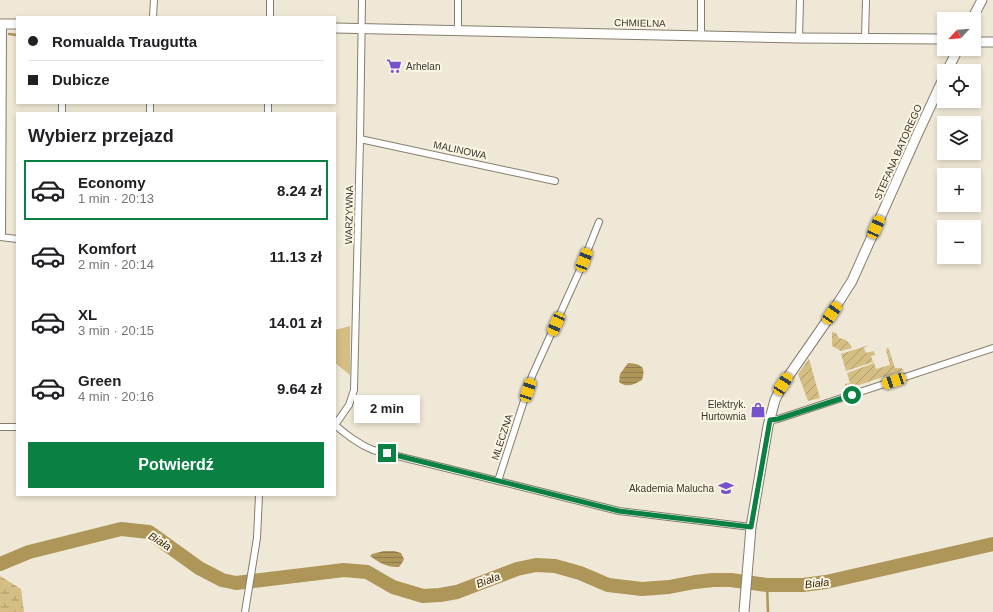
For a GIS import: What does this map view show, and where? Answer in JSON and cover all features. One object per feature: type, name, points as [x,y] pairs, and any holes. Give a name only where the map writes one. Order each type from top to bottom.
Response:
[{"type":"street","points":[[153,16],[154,0]]},
{"type":"street","points":[[270,0],[270,16]]},
{"type":"street","name":"WARZYWNA","points":[[336,424],[349,405],[354,390],[362,0]]},
{"type":"street","points":[[458,0],[458,31]]},
{"type":"street","points":[[701,0],[701,36]]},
{"type":"street","points":[[799,38],[800,0]]},
{"type":"street","points":[[865,38],[866,0]]},
{"type":"street","points":[[976,12],[982,0]]},
{"type":"street","points":[[16,24],[1,24],[1,237],[16,239]]},
{"type":"street","name":"CHMIELNA","points":[[336,28],[799,38],[937,39]]},
{"type":"street","points":[[981,42],[993,42]]},
{"type":"street","name":"STEFANA BATOREGO","points":[[744,609],[751,527],[775,400],[783,384],[826,322],[852,281],[937,92]]},
{"type":"street","name":"MALINOWA","points":[[360,138],[556,181]]},
{"type":"street","name":"MLECZNA","points":[[498,481],[532,376],[579,272],[598,222]]},
{"type":"street","points":[[770,420],[778,419],[993,348]]},
{"type":"street","points":[[336,426],[362,446],[373,450],[619,511],[751,527]]},
{"type":"street","points":[[0,427],[16,427]]},
{"type":"street","points":[[245,612],[257,538],[258,496]]},
{"type":"green space","points":[[350,326],[350,375],[336,364],[336,330]]},
{"type":"green space","points":[[832,332],[836,333],[839,338],[847,341],[852,348],[841,351],[832,346]]},
{"type":"green space","points":[[869,345],[864,348],[866,353],[874,351],[875,355],[871,356],[873,362],[846,371],[841,354]]},
{"type":"green space","points":[[888,347],[895,368],[901,368],[904,370],[847,389],[845,384],[850,383],[847,373],[874,363],[876,369],[890,365],[886,350]]},
{"type":"green space","points":[[809,359],[820,398],[808,401],[798,374]]},
{"type":"green space","points":[[0,576],[21,589],[24,612],[0,612]]},
{"type":"shaded area","points":[[628,363],[640,365],[643,369],[643,376],[642,380],[633,384],[624,385],[619,382],[620,374]]},
{"type":"shaded area","points":[[384,551],[401,553],[404,559],[399,567],[387,566],[370,556],[372,554]]},
{"type":"waterway","points":[[9,34],[16,35]]},
{"type":"waterway","name":"Biała","points":[[0,564],[29,552],[121,529],[149,532],[199,568],[222,580],[236,583],[344,570],[367,572],[393,587],[423,596],[457,592],[517,569],[536,565],[555,566],[580,573],[608,585],[642,589],[669,587],[713,580],[731,580],[767,585],[803,585],[826,582],[993,544]]},
{"type":"waterway","points":[[767,585],[768,612]]},
{"type":"place","name":"Arhelan","points":[[394,66]]},
{"type":"place","name":"Elektryk. Hurtownia","points":[[758,410]]},
{"type":"place","name":"Akademia Malucha","points":[[726,488]]},
{"type":"route","points":[[387,453],[619,511],[751,527],[770,420],[778,419],[852,395]]}]
